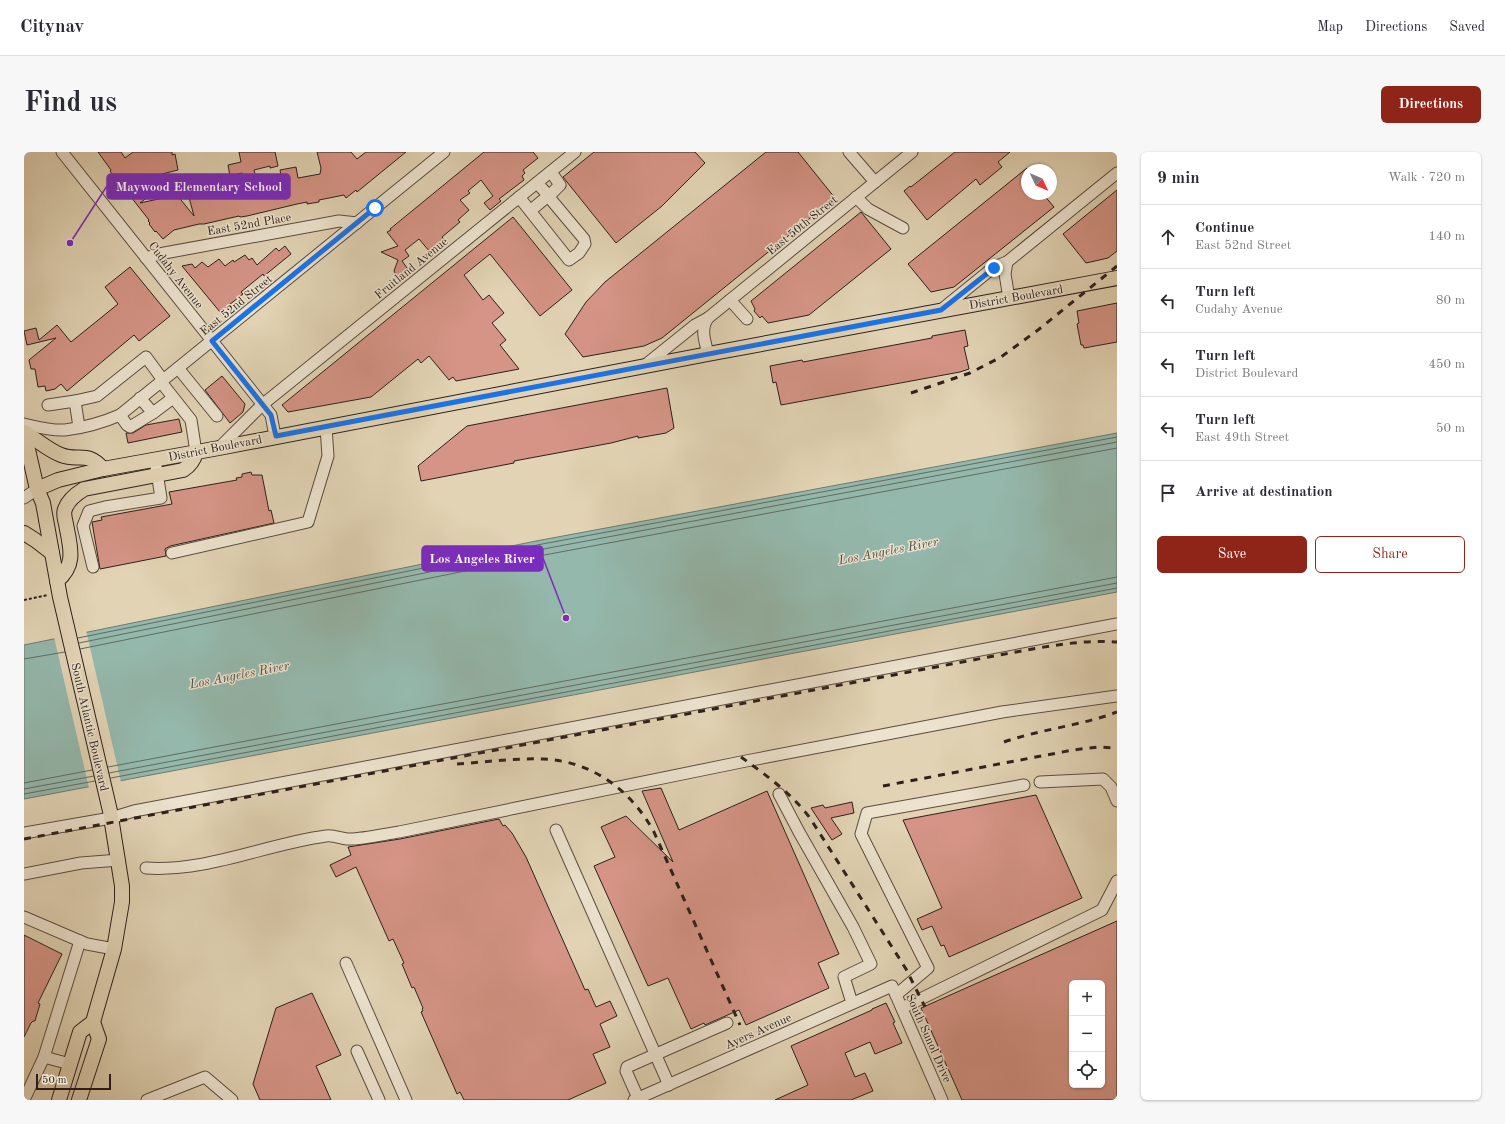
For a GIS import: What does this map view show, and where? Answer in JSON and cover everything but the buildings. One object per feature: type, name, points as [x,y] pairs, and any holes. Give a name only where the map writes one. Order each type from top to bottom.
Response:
[{"type":"main road","name":"District Boulevard","points":[[37,489],[58,480],[103,470],[276,436],[1117,278]]},
{"type":"main road","points":[[24,432],[59,454],[71,457],[88,458],[98,464],[103,470]]},
{"type":"main road","name":"South Atlantic Boulevard","points":[[24,432],[37,489],[43,503],[58,590],[111,814],[122,886],[122,902],[114,949],[92,1022],[80,1032],[59,1100]]},
{"type":"main road","points":[[58,590],[70,561],[71,553],[64,516],[65,508],[75,495],[84,489],[183,470],[192,462],[196,452]]},
{"type":"main road","points":[[24,533],[52,553]]},
{"type":"main road","points":[[80,1100],[99,1039],[92,1022]]},
{"type":"street","name":"Cudahy Avenue","points":[[62,152],[271,415],[276,436]]},
{"type":"street","name":"East 52nd Street","points":[[24,424],[46,429],[64,430],[109,420],[120,415],[444,152]]},
{"type":"street","name":"Fruitland Avenue","points":[[219,448],[262,405],[575,152]]},
{"type":"street","points":[[849,152],[875,182]]},
{"type":"street","name":"East 50th Street","points":[[644,366],[695,325],[708,318],[912,152]]},
{"type":"street","points":[[530,211],[560,187],[551,172]]},
{"type":"street","points":[[941,310],[994,268],[1007,262],[1117,173]]},
{"type":"street","points":[[519,197],[569,260],[579,253],[585,244],[584,239],[537,183]]},
{"type":"street","points":[[856,197],[868,209],[903,228]]},
{"type":"street","name":"East 52nd Place","points":[[146,258],[158,254],[339,221],[358,222]]},
{"type":"street","points":[[1007,262],[1005,274],[1008,298]]},
{"type":"street","points":[[730,300],[747,319]]},
{"type":"street","points":[[708,318],[703,330],[708,354]]},
{"type":"street","points":[[48,405],[97,396],[146,357],[173,398],[191,420],[196,452]]},
{"type":"street","points":[[178,368],[217,416]]},
{"type":"street","points":[[140,398],[154,413]]},
{"type":"street","points":[[120,415],[130,427],[154,413],[173,398]]},
{"type":"street","points":[[75,401],[79,427]]},
{"type":"street","points":[[172,553],[308,522],[328,456],[326,427]]},
{"type":"street","points":[[93,567],[83,526],[89,511],[161,498],[155,460]]},
{"type":"street","name":"District Boulevard","points":[[24,498],[37,489]]},
{"type":"street","points":[[24,833],[111,814],[134,811],[1117,624]]},
{"type":"street","points":[[146,868],[164,869],[214,862],[289,843],[328,835],[348,839],[399,832],[746,761],[987,715],[1117,696]]},
{"type":"street","points":[[1040,782],[1103,779],[1112,787],[1117,801]]},
{"type":"street","name":"Ayers Avenue","points":[[636,1099],[852,1004],[894,990],[928,968],[861,834],[868,813],[1024,785]]},
{"type":"street","points":[[779,794],[853,927],[871,964],[844,977],[852,1004]]},
{"type":"street","points":[[556,830],[668,1085]]},
{"type":"street","points":[[24,874],[81,863],[119,860]]},
{"type":"street","points":[[902,1008],[1102,910],[1117,881]]},
{"type":"street","points":[[24,917],[87,944],[114,949]]},
{"type":"street","points":[[24,1100],[44,1057],[80,941]]},
{"type":"street","points":[[346,964],[406,1100]]},
{"type":"street","name":"South Sunol Drive","points":[[894,990],[942,1100]]},
{"type":"street","points":[[636,1099],[626,1069],[627,1066],[727,1023]]},
{"type":"street","points":[[357,1051],[379,1100]]},
{"type":"street","points":[[44,1057],[70,1064]]},
{"type":"street","points":[[147,1100],[205,1077],[232,1100]]},
{"type":"path","points":[[24,600],[58,590]]},
{"type":"water","name":"Los Angeles River","points":[[1117,433],[1117,592],[24,799],[24,645],[536,541]]},
{"type":"pier","points":[[86,630],[121,782],[89,788],[54,637]]},
{"type":"railway","points":[[911,393],[970,373],[1001,357],[1038,330],[1117,266]]},
{"type":"railway","points":[[24,839],[1025,650],[1071,643],[1102,641],[1117,642]]},
{"type":"railway","points":[[1004,742],[1089,721],[1117,712]]},
{"type":"railway","points":[[883,786],[1073,750],[1098,747],[1117,748]]},
{"type":"railway","points":[[741,757],[786,792],[810,818],[906,969],[925,1007]]},
{"type":"railway","points":[[457,764],[522,759],[561,761],[578,765],[594,772],[608,780],[622,791],[645,817],[654,832],[740,1025]]},
{"type":"place","name":"Maywood Elementary School","points":[[70,243]]},
{"type":"place","name":"Los Angeles River","points":[[566,618]]},
{"type":"route","points":[[375,208],[212,341],[271,415],[276,436],[941,310],[994,268]]}]
